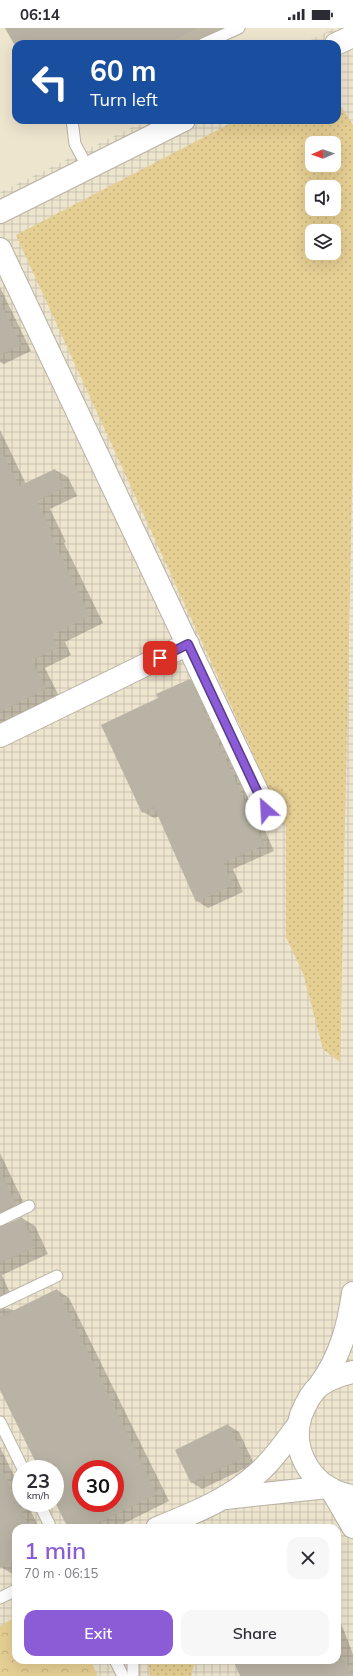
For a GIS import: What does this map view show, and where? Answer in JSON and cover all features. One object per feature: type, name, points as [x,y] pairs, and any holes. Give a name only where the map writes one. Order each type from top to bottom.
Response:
[{"type":"street","points":[[341,42],[353,36]]},
{"type":"street","points":[[0,212],[176,124]]},
{"type":"street","points":[[0,249],[266,810]]},
{"type":"street","points":[[0,736],[188,644]]},
{"type":"street","points":[[353,1293],[348,1323],[340,1348],[330,1370],[305,1404],[298,1425],[298,1443],[303,1461],[313,1476],[329,1488],[339,1493],[353,1496]]},
{"type":"street","points":[[318,1387],[337,1376],[353,1372]]},
{"type":"street","points":[[166,1524],[216,1502],[259,1473],[298,1425]]},
{"type":"street","points":[[216,1502],[329,1488]]},
{"type":"street","points":[[329,1488],[353,1528]]},
{"type":"lane","points":[[212,40],[239,28]]},
{"type":"lane","points":[[72,124],[75,144],[88,168]]},
{"type":"lane","points":[[0,1220],[29,1206]]},
{"type":"lane","points":[[0,1303],[57,1276]]},
{"type":"lane","points":[[0,1422],[19,1460]]},
{"type":"lane","points":[[193,1524],[216,1502]]},
{"type":"lane","points":[[43,1512],[49,1524]]},
{"type":"lane","points":[[0,1598],[12,1592]]},
{"type":"lane","points":[[117,1664],[123,1676]]},
{"type":"lane","points":[[133,1664],[133,1676]]},
{"type":"shaded area","points":[[0,28],[334,28],[310,40],[12,40],[12,124],[139,124],[0,192]]},
{"type":"shaded area","points":[[334,28],[353,28],[353,1676],[0,1676],[0,192],[139,124],[341,124],[341,40],[310,40]]},
{"type":"green space","points":[[341,106],[353,125],[353,441],[340,1062],[323,1049],[303,973],[286,937],[286,826],[16,235],[229,124],[341,124]]},
{"type":"green space","points":[[12,1619],[12,1664],[92,1664],[98,1676],[0,1676],[0,1626]]},
{"type":"green space","points":[[148,1664],[194,1664],[191,1676],[150,1676]]},
{"type":"building","points":[[5,28],[198,28],[174,40],[12,40]]},
{"type":"building","points":[[0,302],[21,345],[0,355]]},
{"type":"building","points":[[0,448],[19,486],[55,469],[64,488],[37,501],[53,534],[51,535],[90,616],[52,635],[58,648],[32,660],[46,689],[0,712]]},
{"type":"building","points":[[190,679],[264,845],[223,863],[233,885],[196,902],[154,807],[142,813],[101,725],[158,698],[156,694]]},
{"type":"building","points":[[0,1170],[16,1204],[0,1212]]},
{"type":"building","points":[[22,1217],[36,1247],[0,1263],[0,1227]]},
{"type":"building","points":[[57,1289],[157,1494],[124,1510],[124,1460],[72,1460],[72,1512],[120,1512],[96,1524],[66,1524],[60,1512],[64,1512],[64,1460],[35,1460],[0,1390],[0,1317]]},
{"type":"building","points":[[228,1424],[244,1458],[191,1483],[175,1450]]},
{"type":"building","points":[[0,1465],[12,1490],[12,1512],[22,1512],[28,1524],[12,1524],[12,1562],[0,1568]]},
{"type":"building","points":[[341,1660],[346,1660],[352,1676],[240,1676],[235,1664],[341,1664]]},
{"type":"route","points":[[160,658],[188,644],[266,810]]}]
